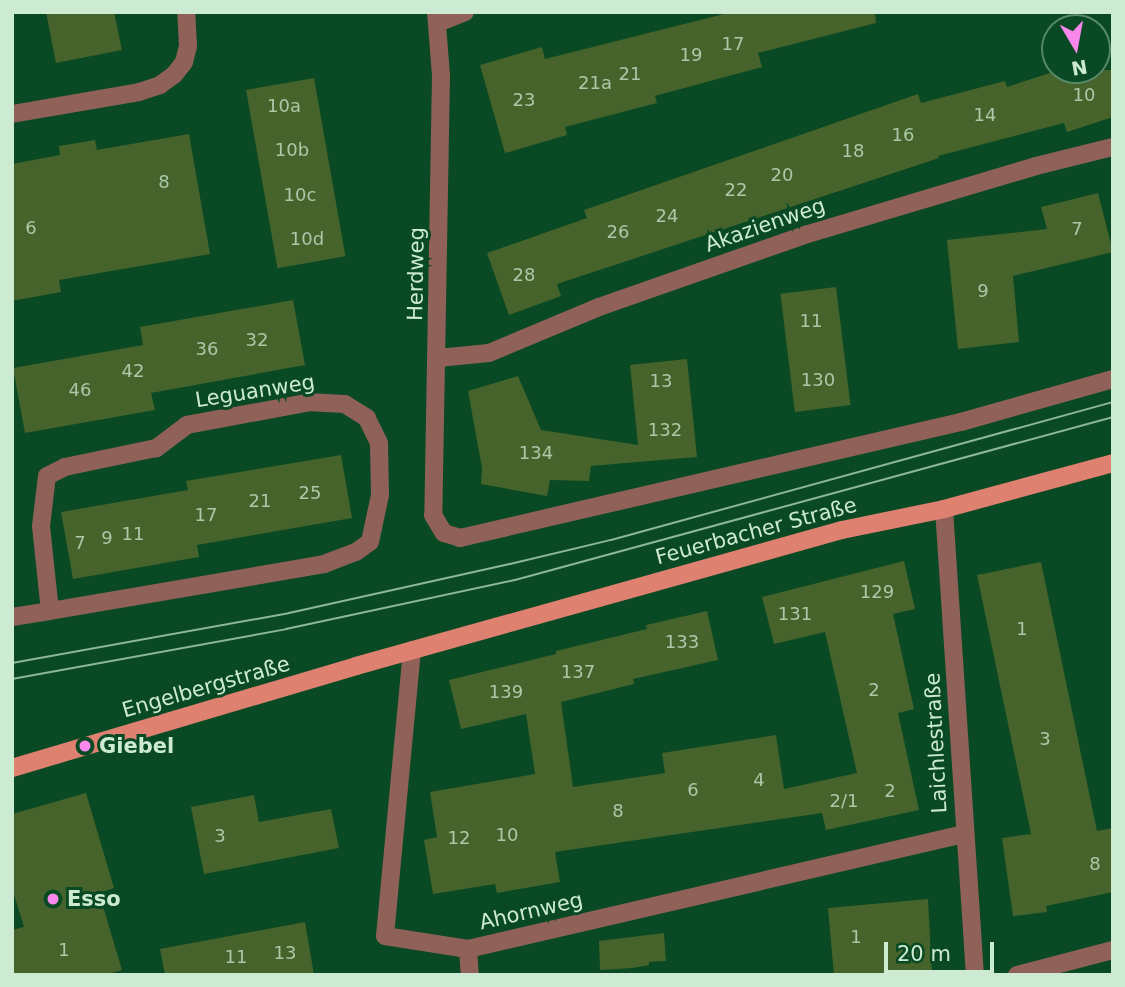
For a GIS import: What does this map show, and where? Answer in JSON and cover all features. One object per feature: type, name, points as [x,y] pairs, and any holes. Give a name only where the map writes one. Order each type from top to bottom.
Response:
[{"type":"main road","name":"Feuerbacher Straße","points":[[412,650],[842,530],[944,509],[1113,463]]},
{"type":"main road","name":"Engelbergstraße","points":[[12,768],[412,650]]},
{"type":"street","points":[[12,114],[139,92],[160,85],[174,75],[184,62],[188,46],[186,12]]},
{"type":"street","points":[[437,18],[465,12]]},
{"type":"street","name":"Herdweg","points":[[437,18],[441,75],[438,358],[433,515],[444,533],[460,538],[961,422],[1113,380]]},
{"type":"street","name":"Akazienweg","points":[[438,358],[489,353],[598,307],[808,234],[1036,166],[1113,147]]},
{"type":"street","name":"Leguanweg","points":[[12,617],[50,611],[324,564],[356,552],[370,542],[380,495],[379,443],[367,418],[345,404],[311,402],[187,425],[156,448],[65,467],[47,476],[41,526],[50,611]]},
{"type":"street","name":"Laichlestraße","points":[[944,509],[975,975]]},
{"type":"street","name":"Ahornweg","points":[[412,650],[385,936],[468,949],[964,834]]},
{"type":"street","points":[[468,949],[470,975]]},
{"type":"street","points":[[1017,975],[1113,950]]},
{"type":"building","points":[[46,12],[114,12],[122,50],[56,63]]},
{"type":"building","points":[[732,12],[875,12],[876,23],[758,53],[762,67],[655,96],[657,103],[565,127],[567,135],[505,153],[480,65],[542,47],[545,59]]},
{"type":"building","points":[[1113,70],[1113,117],[1067,132],[1064,123],[938,156],[939,158],[557,284],[561,296],[509,315],[487,253],[587,218],[584,210],[918,94],[921,103],[1005,81],[1007,87],[1041,76],[1041,84],[1111,84]]},
{"type":"building","points":[[314,78],[345,256],[277,268],[246,90]]},
{"type":"building","points":[[189,134],[210,254],[59,280],[61,292],[12,301],[12,164],[60,155],[59,146],[95,140],[97,150]]},
{"type":"building","points":[[1098,193],[1113,252],[1013,276],[1019,342],[958,349],[947,240],[1047,229],[1041,207]]},
{"type":"building","points":[[836,287],[851,405],[795,412],[780,294]]},
{"type":"building","points":[[293,300],[305,365],[151,393],[155,410],[25,433],[13,368],[143,345],[140,327]]},
{"type":"building","points":[[687,359],[697,457],[591,466],[589,481],[550,480],[547,496],[481,484],[482,468],[468,391],[518,376],[541,430],[638,445],[630,365]]},
{"type":"building","points":[[341,455],[352,518],[197,545],[199,557],[73,579],[61,512],[188,490],[186,481]]},
{"type":"building","points":[[904,561],[915,609],[893,614],[914,709],[898,713],[919,810],[826,830],[822,813],[555,852],[560,882],[497,893],[495,884],[433,894],[424,840],[437,837],[430,792],[535,774],[526,714],[461,729],[449,680],[556,654],[556,651],[647,629],[646,625],[707,611],[718,660],[633,679],[634,684],[561,702],[573,787],[665,773],[662,753],[776,735],[784,789],[857,773],[825,632],[774,644],[762,597]]},
{"type":"building","points":[[1041,562],[1097,831],[1113,828],[1113,892],[1046,906],[1047,912],[1013,916],[1002,838],[1031,834],[977,575]]},
{"type":"building","points":[[86,793],[114,888],[99,893],[122,970],[105,975],[12,975],[12,930],[24,927],[12,888],[12,814]]},
{"type":"building","points":[[254,795],[259,822],[331,809],[339,848],[204,874],[191,807]]},
{"type":"building","points":[[928,899],[932,975],[834,975],[828,908]]},
{"type":"building","points":[[305,922],[314,975],[165,975],[160,949]]},
{"type":"building","points":[[664,933],[666,961],[649,962],[649,965],[633,968],[600,970],[599,941]]},
{"type":"tram line","points":[[12,663],[289,613],[510,564],[611,540],[1113,402]]},
{"type":"tram line","points":[[12,679],[286,629],[515,580],[1113,417]]},
{"type":"place","name":"Giebel","points":[[85,746]]},
{"type":"place","name":"Esso","points":[[53,899]]}]
